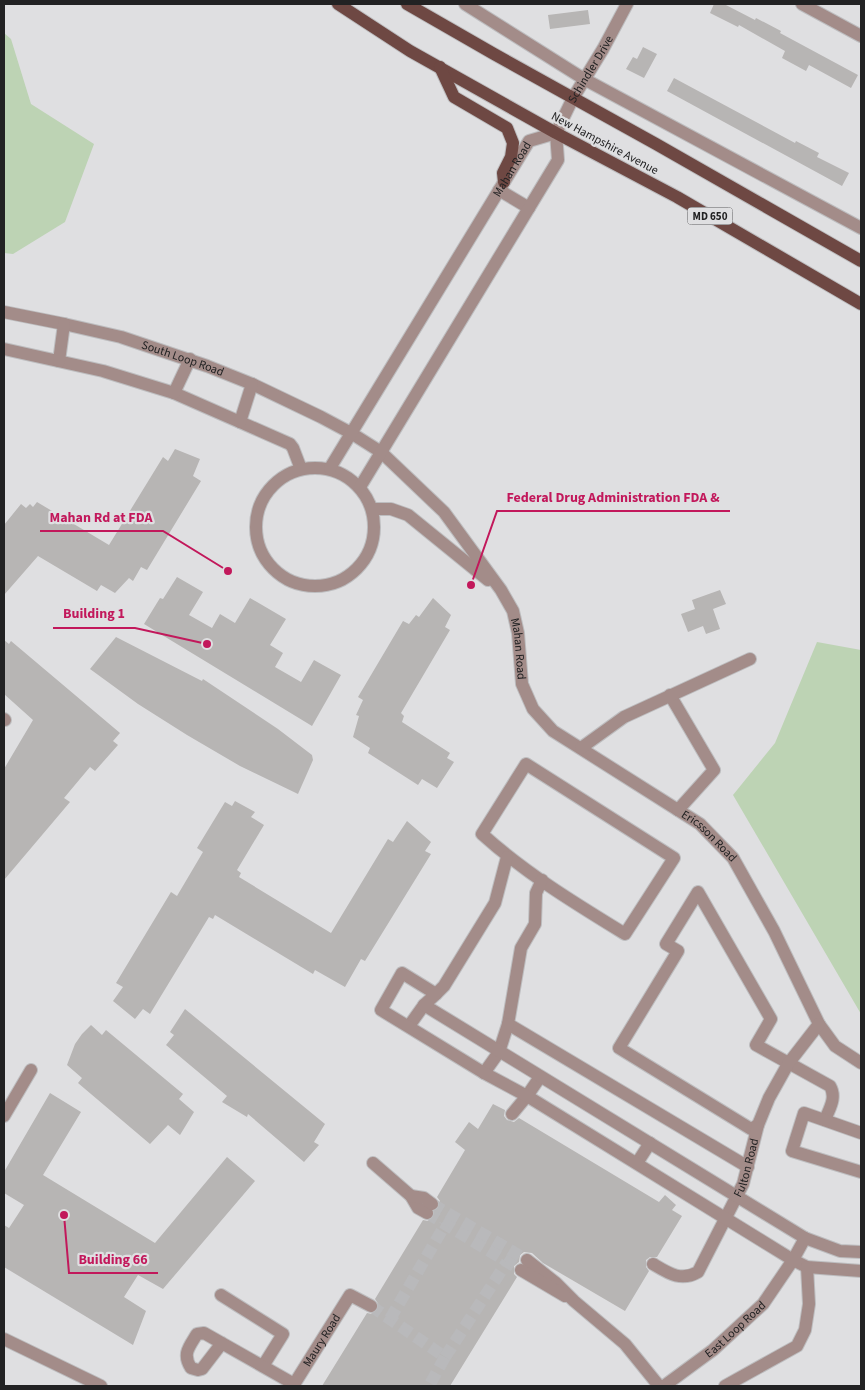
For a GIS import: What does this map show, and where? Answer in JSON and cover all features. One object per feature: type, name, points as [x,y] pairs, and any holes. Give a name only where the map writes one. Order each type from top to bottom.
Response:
[{"type":"main road","name":"New Hampshire Avenue","points":[[338,4],[410,51],[556,134],[677,197],[861,304]]},
{"type":"main road","name":"New Hampshire Avenue","points":[[407,4],[861,260]]},
{"type":"main road","points":[[440,68],[454,98],[507,128],[514,143],[511,157],[503,173],[501,186]]},
{"type":"street","points":[[464,4],[584,79],[861,228]]},
{"type":"street","name":"Schindler Drive","points":[[556,134],[573,98],[603,49],[627,4]]},
{"type":"street","points":[[802,4],[861,36]]},
{"type":"street","points":[[360,487],[558,160],[556,134]]},
{"type":"street","name":"Mahan Road","points":[[330,468],[529,141],[556,134]]},
{"type":"street","points":[[501,186],[529,208]]},
{"type":"street","name":"South Loop Road","points":[[4,312],[121,337],[190,359],[252,384],[351,433]]},
{"type":"street","points":[[59,361],[64,324]]},
{"type":"street","points":[[4,348],[103,371],[174,393],[290,444],[301,469]]},
{"type":"street","points":[[174,393],[190,359]]},
{"type":"street","points":[[240,422],[252,384]]},
{"type":"street","name":"Mahan Road","points":[[351,433],[381,452],[444,512],[501,590],[513,611],[518,634],[522,684],[533,709]]},
{"type":"street","points":[[317,466],[330,468],[351,478],[366,493],[372,509],[374,526],[372,538],[364,558],[352,573],[335,583],[303,587],[289,583],[276,574],[266,560],[258,536],[257,523],[260,507],[270,491],[284,477],[301,469],[317,466]]},
{"type":"street","name":"Mahan Road","points":[[372,509],[391,509],[408,515],[501,590]]},
{"type":"street","points":[[581,748],[624,716],[750,659]]},
{"type":"street","points":[[670,695],[714,770],[678,810]]},
{"type":"street","name":"Ericsson Road","points":[[533,709],[553,731],[700,824],[733,858],[771,925],[819,1024],[835,1046],[861,1063]]},
{"type":"street","points":[[526,764],[674,858],[626,934],[542,880],[507,857],[482,834],[526,764]]},
{"type":"street","points":[[409,1026],[424,1005],[444,986],[495,903],[507,857]]},
{"type":"street","points":[[484,1074],[499,1052],[508,1024],[521,948],[535,924],[536,893],[542,880]]},
{"type":"street","points":[[758,1125],[752,1129],[619,1048],[678,951],[666,944],[698,892],[771,1019],[756,1045],[830,1086],[833,1091],[833,1101],[824,1120]]},
{"type":"street","points":[[436,994],[402,973],[381,1010],[484,1074],[527,1096],[793,1260],[807,1266],[861,1272]]},
{"type":"street","points":[[424,1005],[806,1238],[840,1251],[861,1252]]},
{"type":"street","points":[[508,1024],[748,1167]]},
{"type":"street","name":"Fulton Road","points":[[653,1264],[671,1275],[691,1276],[698,1272],[737,1196],[748,1167],[758,1125],[769,1098],[788,1064],[819,1024]]},
{"type":"street","points":[[4,1116],[31,1070]]},
{"type":"street","points":[[512,1114],[540,1077]]},
{"type":"street","points":[[861,1133],[804,1113],[792,1151],[861,1172]]},
{"type":"street","points":[[637,1164],[650,1143]]},
{"type":"street","points":[[372,1164],[411,1196],[418,1208],[430,1209]]},
{"type":"street","name":"East Loop Road","points":[[664,1386],[713,1350],[763,1304],[806,1238]]},
{"type":"street","points":[[524,1265],[556,1282],[574,1301],[625,1344],[659,1386]]},
{"type":"street","points":[[725,1386],[797,1346],[805,1330],[809,1304],[807,1266]]},
{"type":"street","points":[[221,1295],[282,1334],[263,1366]]},
{"type":"street","name":"Maury Road","points":[[294,1385],[350,1295],[371,1306]]},
{"type":"street","points":[[4,1339],[101,1386]]},
{"type":"street","points":[[222,1344],[294,1385]]},
{"type":"green space","points":[[4,33],[11,39],[31,104],[94,144],[65,222],[13,254],[4,253]]},
{"type":"green space","points":[[817,642],[861,650],[861,1014],[733,795],[775,743]]},
{"type":"building","points":[[714,4],[724,4],[755,20],[756,18],[858,75],[851,88],[809,65],[806,71],[782,58],[785,51],[739,25],[738,27],[710,13]]},
{"type":"building","points":[[588,10],[590,24],[550,29],[548,15]]},
{"type":"building","points":[[643,47],[657,54],[644,78],[626,69],[633,57],[637,59]]},
{"type":"building","points":[[674,78],[795,143],[796,141],[819,153],[817,157],[849,173],[842,186],[667,91]]},
{"type":"building","points":[[175,449],[200,459],[193,476],[201,481],[147,570],[141,567],[133,581],[129,578],[115,593],[101,585],[97,591],[38,556],[4,595],[4,525],[21,504],[26,508],[30,504],[33,507],[37,502],[109,545],[163,457],[168,461]]},
{"type":"building","points":[[177,577],[203,592],[189,615],[212,628],[220,614],[235,623],[250,598],[286,619],[270,645],[283,653],[275,667],[301,682],[314,660],[341,675],[312,726],[144,624],[160,598],[163,599]]},
{"type":"building","points":[[720,590],[726,604],[713,609],[720,629],[706,634],[703,626],[688,632],[681,614],[695,609],[692,600]]},
{"type":"building","points":[[433,598],[451,615],[445,627],[450,630],[401,713],[404,716],[402,722],[450,753],[447,758],[454,762],[437,788],[422,779],[418,785],[368,753],[370,748],[353,737],[359,716],[356,715],[363,700],[358,697],[403,621],[409,624],[416,615],[419,617]]},
{"type":"building","points":[[116,637],[202,681],[203,679],[278,729],[312,755],[313,760],[298,794],[240,766],[187,735],[138,704],[90,669]]},
{"type":"building","points":[[4,640],[9,644],[11,641],[120,733],[113,741],[118,745],[95,771],[90,767],[64,798],[70,802],[4,880],[4,769],[33,720],[4,694]]},
{"type":"building","points":[[235,801],[255,812],[251,817],[264,825],[237,870],[241,873],[239,877],[331,933],[388,839],[393,842],[407,821],[431,842],[425,851],[431,854],[365,961],[361,959],[345,987],[315,970],[313,974],[215,915],[213,919],[209,917],[150,1014],[143,1009],[135,1019],[113,1001],[123,987],[116,983],[171,892],[177,896],[203,852],[197,848],[225,802],[232,806]]},
{"type":"building","points":[[185,1009],[325,1124],[314,1142],[319,1145],[304,1162],[248,1114],[247,1117],[222,1102],[227,1096],[166,1045],[174,1035],[170,1032]]},
{"type":"building","points":[[91,1025],[102,1035],[106,1030],[183,1094],[179,1099],[194,1112],[180,1135],[168,1125],[150,1144],[78,1083],[82,1078],[67,1065],[75,1044]]},
{"type":"building","points":[[50,1093],[81,1112],[43,1175],[155,1243],[227,1157],[255,1181],[163,1289],[138,1275],[124,1297],[146,1311],[133,1345],[4,1267],[4,1225],[9,1228],[24,1205],[4,1193],[4,1172]]},
{"type":"building","points":[[493,1104],[505,1110],[504,1116],[507,1120],[514,1122],[519,1118],[659,1202],[665,1195],[676,1205],[672,1210],[682,1216],[657,1257],[650,1257],[646,1260],[646,1267],[649,1271],[625,1311],[543,1263],[532,1253],[524,1252],[520,1255],[519,1262],[514,1266],[514,1274],[517,1277],[450,1386],[322,1386],[367,1313],[372,1314],[378,1310],[379,1305],[375,1299],[423,1220],[432,1220],[439,1208],[440,1201],[437,1197],[465,1150],[455,1142],[469,1122],[478,1129]]},
{"type":"tunnel","points":[[432,1204],[527,1260]]},
{"type":"tunnel","points":[[427,1213],[514,1266]]},
{"type":"tunnel","points":[[390,1319],[445,1225]]},
{"type":"tunnel","points":[[445,1357],[507,1262]]},
{"type":"tunnel","points":[[371,1306],[445,1357],[429,1386]]},
{"type":"place","name":"Mahan Rd at FDA","points":[[228,571]]},
{"type":"place","name":"Federal Drug Administration FDA &","points":[[471,585]]},
{"type":"place","name":"Building 1","points":[[207,644]]},
{"type":"place","name":"Building 66","points":[[64,1215]]}]
